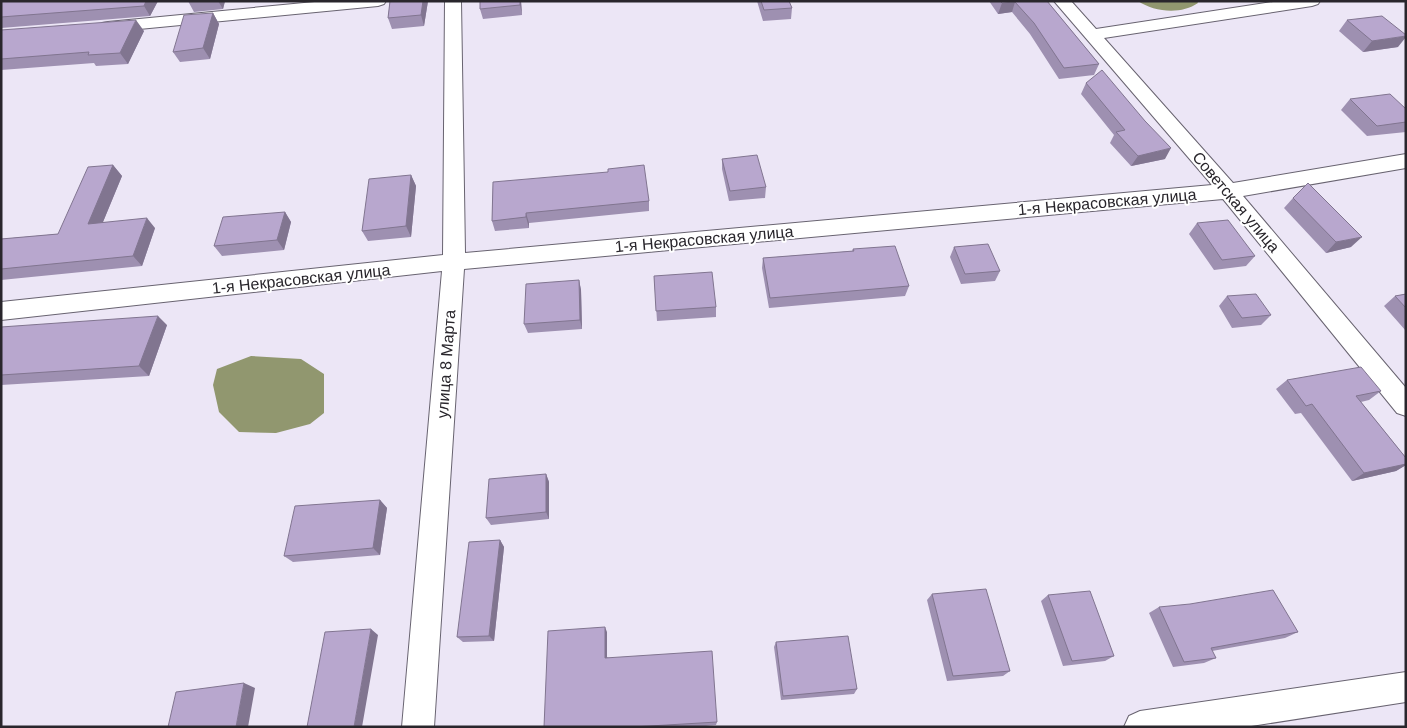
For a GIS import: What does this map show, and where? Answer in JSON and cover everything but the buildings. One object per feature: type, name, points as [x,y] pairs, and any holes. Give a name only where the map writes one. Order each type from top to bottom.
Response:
[{"type":"street","points":[[96,28],[378,1]]},
{"type":"street","name":"улица 8 Марта","points":[[418,727],[454,262],[453,1]]},
{"type":"street","name":"Советская улица","points":[[1062,1],[1228,191],[1406,406]]},
{"type":"street","points":[[1092,35],[1312,1]]},
{"type":"street","name":"1-я Некрасовская улица","points":[[1,311],[454,262],[1228,191],[1406,161]]},
{"type":"street","points":[[1140,727],[1406,687]]},
{"type":"shaded area","points":[[1138,1],[1197,1],[1198,3],[1184,9],[1168,11],[1152,8]]},
{"type":"shaded area","points":[[251,356],[301,359],[324,374],[324,413],[310,424],[276,433],[239,432],[219,412],[213,385],[217,369]]}]
